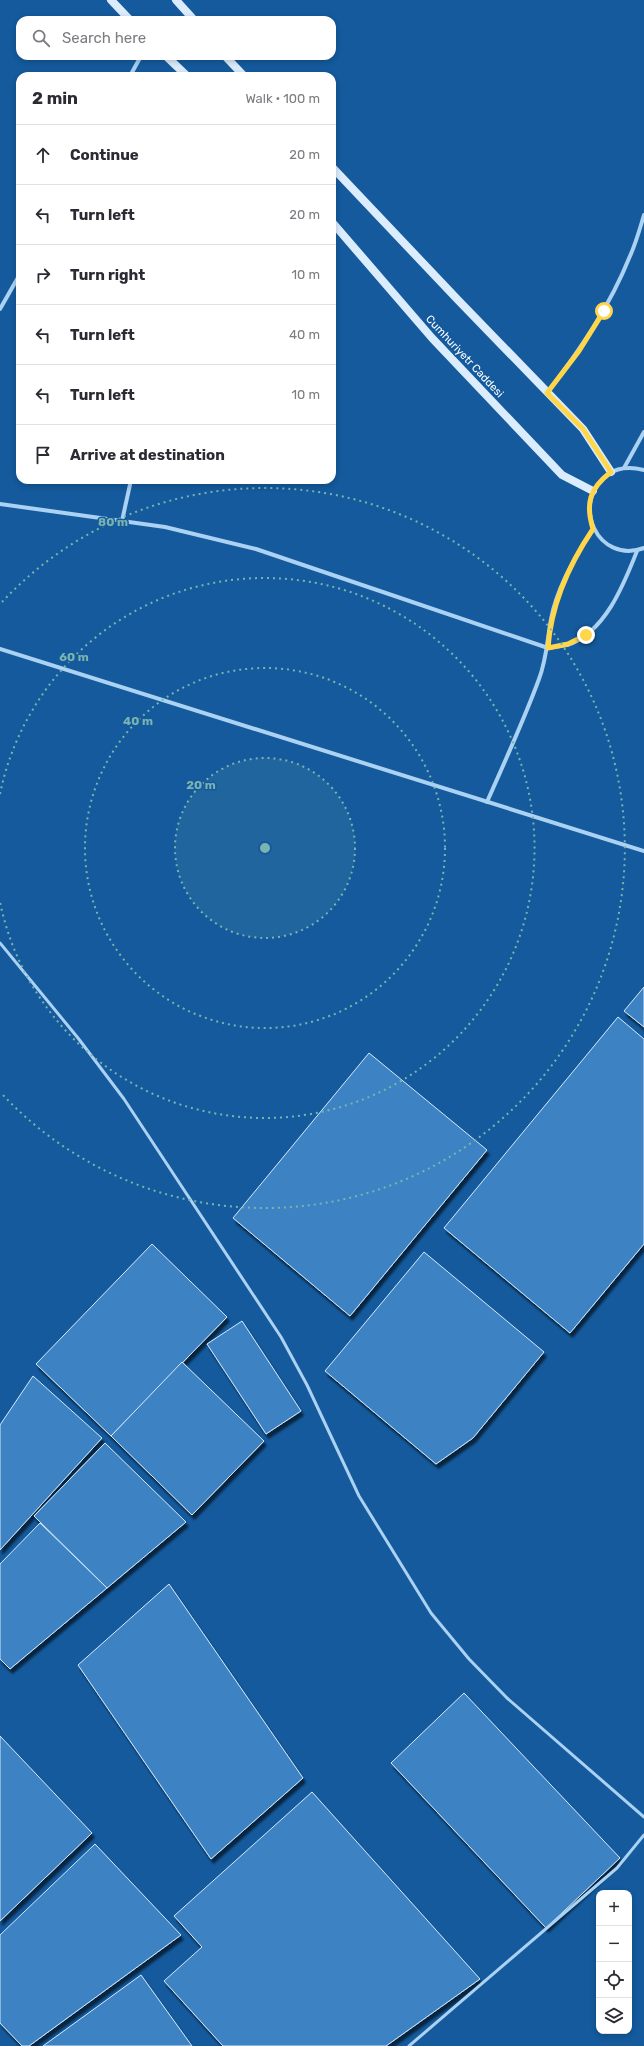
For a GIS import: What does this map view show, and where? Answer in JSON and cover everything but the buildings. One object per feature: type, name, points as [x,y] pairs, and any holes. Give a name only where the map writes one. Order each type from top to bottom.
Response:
[{"type":"main road","points":[[111,0],[126,16]]},
{"type":"main road","points":[[176,0],[190,16]]},
{"type":"main road","points":[[170,60],[183,72]]},
{"type":"main road","points":[[229,60],[240,72]]},
{"type":"main road","points":[[336,171],[583,429],[611,472]]},
{"type":"main road","name":"Cumhuriyetr Caddesi","points":[[336,227],[432,338],[562,474],[593,491]]},
{"type":"street","points":[[132,72],[139,60]]},
{"type":"street","points":[[547,393],[579,351],[604,311],[630,256],[644,215]]},
{"type":"street","points":[[0,309],[16,281]]},
{"type":"street","points":[[624,468],[644,432]]},
{"type":"street","points":[[644,470],[637,468],[624,468],[611,472],[601,480],[593,491],[589,503],[589,516],[593,529],[601,539],[611,547],[624,551],[637,551],[644,548]]},
{"type":"street","points":[[122,521],[130,484]]},
{"type":"street","points":[[0,504],[122,521],[207,536],[256,550],[548,648],[568,644],[586,635],[601,619],[614,602],[637,551]]},
{"type":"street","points":[[487,802],[539,678],[548,648],[551,618],[562,585],[582,546],[593,529]]},
{"type":"street","points":[[0,649],[644,851]]},
{"type":"lane","points":[[0,943],[78,1038],[124,1099],[281,1338],[307,1385],[359,1496],[431,1613],[469,1659],[507,1698],[644,1817]]},
{"type":"lane","points":[[409,2046],[617,1868],[644,1835]]},
{"type":"route","points":[[586,635],[568,644],[548,648],[551,618],[562,585],[571,565],[593,529],[589,516],[589,503],[593,491],[601,480],[611,472],[583,429],[547,393],[579,351],[604,311]]}]
